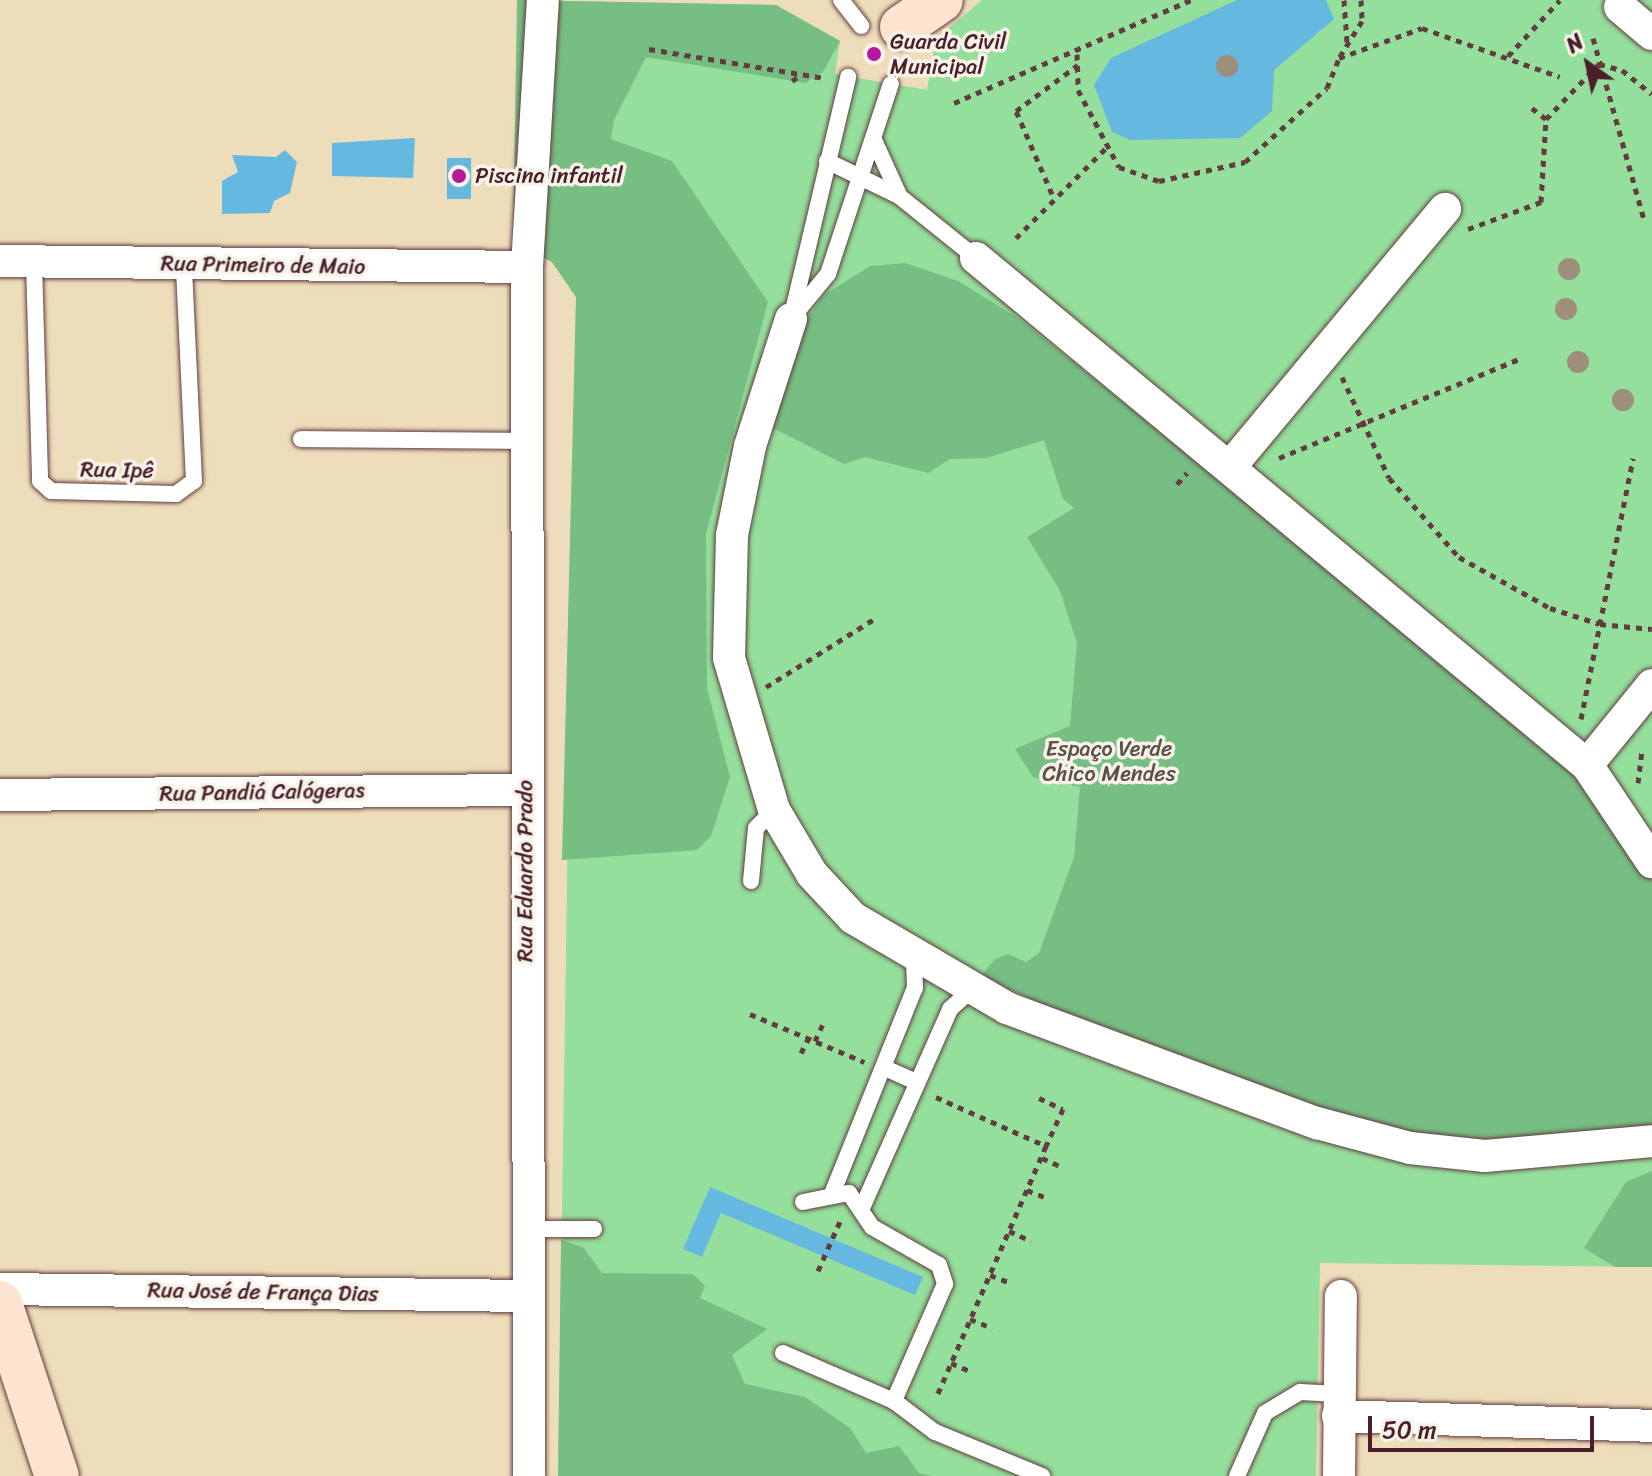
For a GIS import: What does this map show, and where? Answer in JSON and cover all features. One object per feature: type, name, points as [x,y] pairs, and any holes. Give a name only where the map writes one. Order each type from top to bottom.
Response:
[{"type":"street","name":"Rua Eduardo Prado","points":[[529,1476],[525,790],[529,441],[527,267],[543,0]]},
{"type":"street","points":[[888,29],[941,0]]},
{"type":"street","points":[[1620,7],[1652,34]]},
{"type":"street","points":[[1230,467],[1449,222]]},
{"type":"street","points":[[976,258],[1587,765],[1652,862]]},
{"type":"street","name":"Rua Primeiro de Maio","points":[[0,261],[527,267]]},
{"type":"street","points":[[791,319],[750,446],[729,592],[739,705],[774,810],[812,874],[853,918],[914,960],[970,991],[1202,1086],[1410,1148],[1485,1156],[1652,1141]]},
{"type":"street","points":[[1587,765],[1652,685]]},
{"type":"street","name":"Rua Pandiá Calógeras","points":[[0,795],[525,790]]},
{"type":"street","name":"Rua José de França Dias","points":[[0,1289],[526,1296]]},
{"type":"street","points":[[1339,1476],[1341,1296]]},
{"type":"street","points":[[0,1303],[60,1473]]},
{"type":"street","points":[[1338,1405],[1652,1426]]},
{"type":"lane","points":[[841,0],[888,29]]},
{"type":"lane","points":[[791,319],[827,161],[841,79]]},
{"type":"lane","points":[[791,319],[828,274],[891,84]]},
{"type":"lane","points":[[874,140],[899,196]]},
{"type":"lane","points":[[827,161],[862,172],[899,196],[976,258]]},
{"type":"lane","name":"Rua Ipê","points":[[34,262],[40,481],[51,491],[176,494],[194,481],[184,265]]},
{"type":"lane","points":[[301,439],[529,441]]},
{"type":"lane","points":[[751,881],[756,828],[774,810]]},
{"type":"lane","points":[[832,1194],[877,1066],[915,988],[914,960]]},
{"type":"lane","points":[[862,1208],[922,1088],[955,1000],[970,991]]},
{"type":"lane","points":[[877,1066],[922,1088]]},
{"type":"lane","points":[[803,1202],[849,1193],[872,1227],[927,1252],[945,1284],[894,1401]]},
{"type":"lane","points":[[526,1229],[594,1229]]},
{"type":"lane","points":[[783,1353],[894,1401],[935,1432],[1042,1476]]},
{"type":"lane","points":[[1237,1476],[1265,1413],[1300,1392],[1338,1405]]},
{"type":"path","points":[[954,103],[975,88],[1077,54],[1191,0]]},
{"type":"path","points":[[1344,0],[1347,45]]},
{"type":"path","points":[[1077,54],[1078,90],[1119,167],[1159,181],[1245,162],[1327,88],[1339,58],[1362,21],[1361,0]]},
{"type":"path","points":[[1508,56],[1560,0]]},
{"type":"path","points":[[1339,58],[1422,28],[1560,77]]},
{"type":"path","points":[[1593,38],[1644,220]]},
{"type":"path","points":[[654,58],[649,49],[841,79]]},
{"type":"path","points":[[1599,64],[1622,70],[1652,94]]},
{"type":"path","points":[[1449,222],[1541,202],[1546,119],[1599,64]]},
{"type":"path","points":[[1052,194],[1016,111],[1078,65]]},
{"type":"path","points":[[792,81],[803,74]]},
{"type":"path","points":[[1532,108],[1546,119]]},
{"type":"path","points":[[1016,238],[1052,194],[1107,147]]},
{"type":"path","points":[[1276,459],[1519,359]]},
{"type":"path","points":[[1332,383],[1350,361]]},
{"type":"path","points":[[1335,364],[1361,425],[1404,500],[1459,557],[1504,586],[1600,624],[1652,629]]},
{"type":"path","points":[[1279,448],[1276,459],[1280,471]]},
{"type":"path","points":[[1578,728],[1633,458]]},
{"type":"path","points":[[761,690],[874,619]]},
{"type":"path","points":[[1572,717],[1589,717]]},
{"type":"path","points":[[1637,778],[1645,746]]},
{"type":"path","points":[[750,1014],[877,1066]]},
{"type":"path","points":[[801,1053],[823,1024]]},
{"type":"path","points":[[922,1088],[1046,1146]]},
{"type":"path","points":[[937,1395],[1063,1109],[1039,1098]]},
{"type":"path","points":[[1042,1158],[1062,1167]]},
{"type":"path","points":[[1027,1190],[1047,1198]]},
{"type":"path","points":[[818,1271],[841,1218]]},
{"type":"path","points":[[1009,1231],[1031,1241]]},
{"type":"path","points":[[990,1275],[1011,1283]]},
{"type":"path","points":[[970,1319],[992,1328]]},
{"type":"path","points":[[951,1363],[972,1372]]},
{"type":"green space","name":"Espaço Verde Chico Mendes","points":[[517,0],[776,5],[840,41],[835,74],[927,90],[936,39],[982,0],[1652,0],[1652,1267],[1320,1263],[1316,1476],[558,1476],[576,297],[552,262],[527,247]]},
{"type":"green space","points":[[517,0],[776,5],[840,41],[823,72],[805,83],[646,57],[614,120],[611,139],[672,161],[768,302],[706,534],[707,688],[730,777],[711,836],[697,850],[562,860],[576,297],[552,262],[513,243]]},
{"type":"green space","points":[[905,263],[958,281],[1018,318],[1580,769],[1652,871],[1652,1135],[1532,1144],[1398,1137],[1079,1021],[981,976],[995,959],[1008,954],[1026,962],[1039,953],[1074,857],[1080,787],[1033,777],[1015,749],[1070,726],[1077,643],[1060,591],[1027,537],[1074,508],[1063,499],[1044,440],[986,458],[950,459],[928,473],[865,457],[844,464],[765,424],[797,333],[824,295],[870,266]]},
{"type":"green space","points":[[1652,1171],[1652,1267],[1615,1267],[1584,1248],[1626,1182]]},
{"type":"green space","points":[[561,1240],[583,1247],[602,1273],[693,1274],[705,1286],[700,1298],[767,1329],[732,1355],[745,1384],[805,1397],[850,1428],[866,1453],[899,1446],[919,1473],[932,1476],[558,1476]]},
{"type":"water","points":[[1237,0],[1326,0],[1334,19],[1274,70],[1272,111],[1240,138],[1130,140],[1112,132],[1094,85],[1111,58]]},
{"type":"water","points":[[415,138],[413,178],[332,176],[332,143]]},
{"type":"water","points":[[285,150],[297,162],[290,193],[274,201],[270,213],[222,214],[222,181],[238,172],[232,155],[276,157]]},
{"type":"water","name":"Piscina infantil","points":[[447,158],[471,158],[471,199],[447,199]]},
{"type":"water","points":[[710,1187],[923,1277],[915,1295],[721,1213],[702,1257],[683,1249]]},
{"type":"place","name":"Guarda Civil Municipal","points":[[874,54]]},
{"type":"place","name":"Piscina infantil","points":[[459,176]]}]
